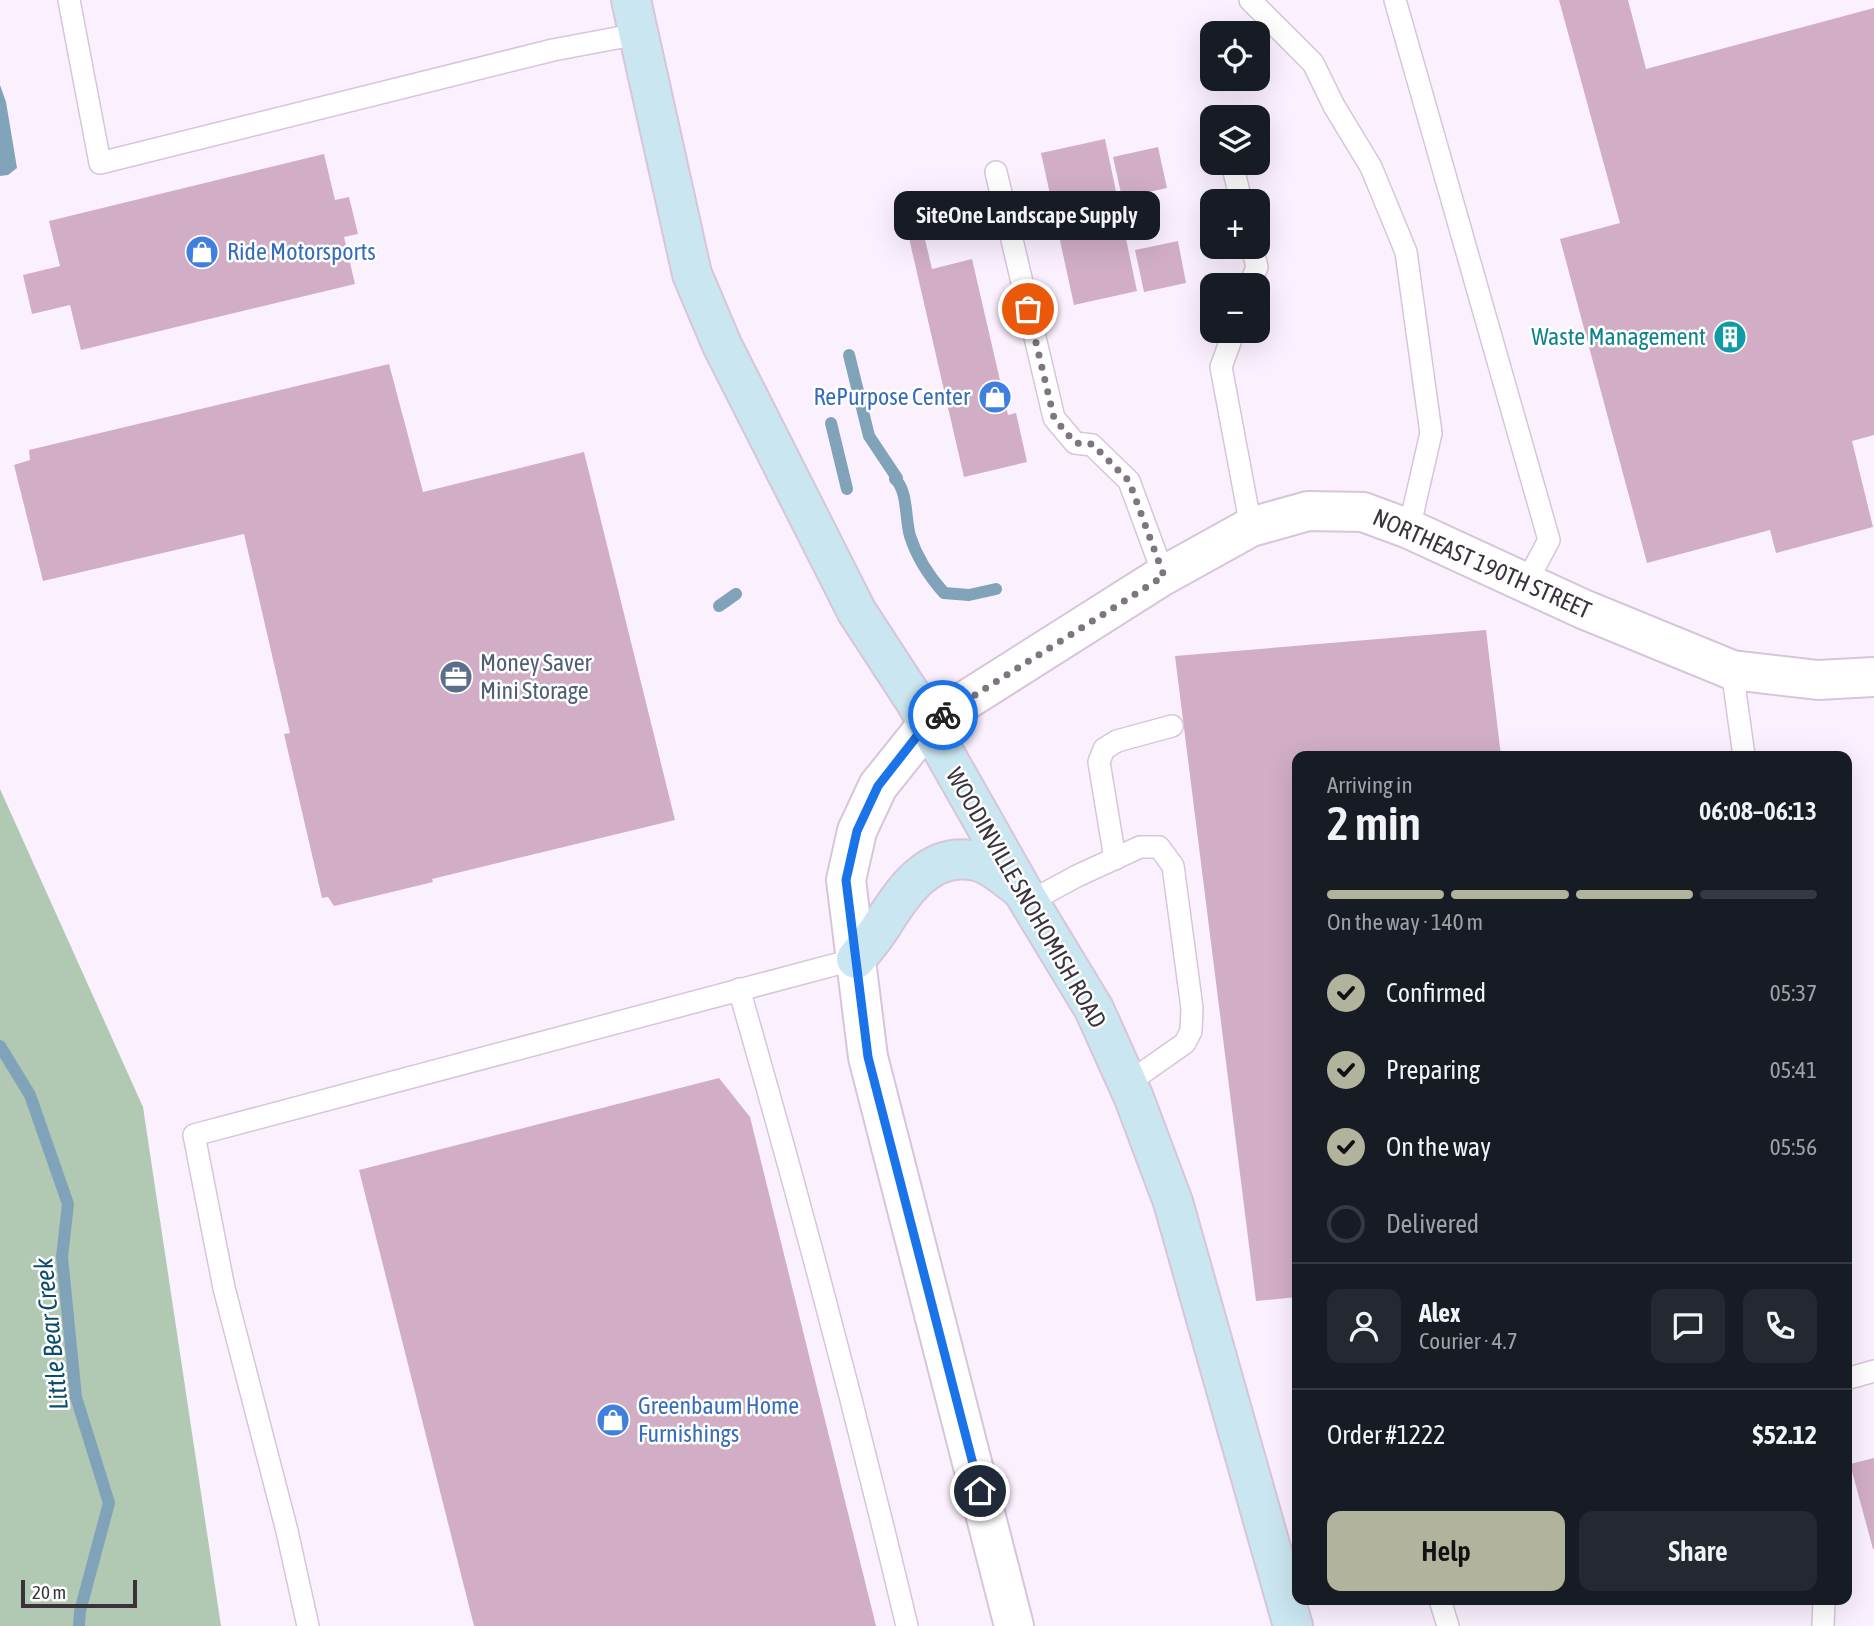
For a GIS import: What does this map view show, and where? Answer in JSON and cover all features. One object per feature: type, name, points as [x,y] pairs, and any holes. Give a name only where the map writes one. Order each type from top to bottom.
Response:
[{"type":"main road","name":"WOODINVILLE SNOHOMISH ROAD","points":[[634,17],[692,274],[722,345],[851,600],[915,701],[1094,1009],[1128,1083],[1173,1202],[1293,1626]]},
{"type":"main road","points":[[856,959],[895,902],[911,884],[929,869],[952,860],[976,861],[1026,896]]},
{"type":"street","name":"NORTHEAST 190TH STREET","points":[[1014,1626],[868,1057],[846,880],[857,831],[878,786],[927,725],[1164,576],[1251,527],[1308,511],[1363,512],[1409,529],[1583,609],[1732,670],[1818,680],[1874,677]]},
{"type":"lane","points":[[69,0],[100,163],[553,50],[634,17]]},
{"type":"lane","points":[[1250,0],[1313,63],[1371,167],[1406,252],[1431,433],[1409,529]]},
{"type":"lane","points":[[1395,0],[1549,540],[1526,583]]},
{"type":"lane","points":[[996,172],[1054,418],[1075,443],[1092,444],[1129,481],[1164,576]]},
{"type":"lane","points":[[1230,343],[1221,367],[1251,527]]},
{"type":"lane","points":[[1732,670],[1743,751]]},
{"type":"lane","points":[[1115,859],[1099,762],[1104,749],[1117,741],[1172,726]]},
{"type":"lane","points":[[1026,896],[1140,847],[1159,847],[1173,866],[1192,1008],[1191,1031],[1185,1043],[1128,1083]]},
{"type":"lane","points":[[308,1626],[287,1531],[224,1288],[194,1135],[856,959]]},
{"type":"lane","points":[[739,989],[786,1153],[871,1475],[907,1626]]},
{"type":"lane","points":[[1852,1377],[1874,1371]]},
{"type":"lane","points":[[1442,1605],[1448,1626]]},
{"type":"lane","points":[[1823,1626],[1824,1605]]},
{"type":"green space","points":[[0,789],[143,1107],[221,1626],[0,1626]]},
{"type":"water","points":[[0,85],[6,102],[17,168],[8,175],[0,176]]},
{"type":"building","name":"Waste Management","points":[[1559,0],[1628,0],[1646,69],[1874,8],[1874,435],[1852,441],[1873,527],[1776,553],[1770,530],[1647,563],[1560,239],[1620,223]]},
{"type":"building","points":[[1105,139],[1137,291],[1074,305],[1041,153]]},
{"type":"building","points":[[1158,147],[1167,188],[1122,198],[1113,157]]},
{"type":"building","points":[[324,154],[335,200],[349,197],[358,234],[344,237],[355,284],[81,350],[70,305],[32,314],[23,275],[60,266],[49,221]]},
{"type":"building","points":[[924,235],[932,269],[972,259],[1008,415],[1016,413],[1027,462],[964,477],[909,238]]},
{"type":"building","points":[[1178,241],[1186,283],[1144,292],[1135,250]]},
{"type":"building","points":[[389,364],[423,492],[584,452],[675,820],[432,879],[433,882],[334,906],[328,897],[322,898],[284,734],[290,733],[244,534],[43,581],[14,465],[30,460],[29,450]]},
{"type":"building","points":[[1486,630],[1500,751],[1292,751],[1292,1297],[1256,1301],[1175,656]]},
{"type":"building","points":[[719,1078],[750,1117],[876,1626],[474,1626],[359,1170]]},
{"type":"building","points":[[1874,1458],[1874,1549],[1852,1471],[1852,1464]]},
{"type":"waterway","points":[[849,355],[869,436],[897,478]]},
{"type":"waterway","points":[[831,423],[847,489]]},
{"type":"waterway","points":[[895,479],[902,490],[908,529],[916,552],[944,593],[969,595],[996,589]]},
{"type":"waterway","points":[[719,606],[736,594]]},
{"type":"waterway","name":"Little Bear Creek","points":[[0,1046],[30,1095],[68,1204],[62,1257],[76,1397],[109,1503],[80,1611],[79,1626]]},
{"type":"way so far","points":[[943,715],[1164,576],[1129,481],[1092,444],[1075,443],[1054,418],[1028,309]]},
{"type":"place","name":"Ride Motorsports","points":[[202,252]]},
{"type":"place","name":"SiteOne Landscape Supply","points":[[1028,309]]},
{"type":"place","name":"Waste Management","points":[[1730,337]]},
{"type":"place","name":"RePurpose Center","points":[[995,397]]},
{"type":"place","name":"Money Saver Mini Storage","points":[[456,677]]},
{"type":"place","name":"Greenbaum Home Furnishings","points":[[613,1420]]},
{"type":"route","points":[[943,715],[921,731],[878,786],[857,831],[846,880],[868,1057],[980,1491]]}]
